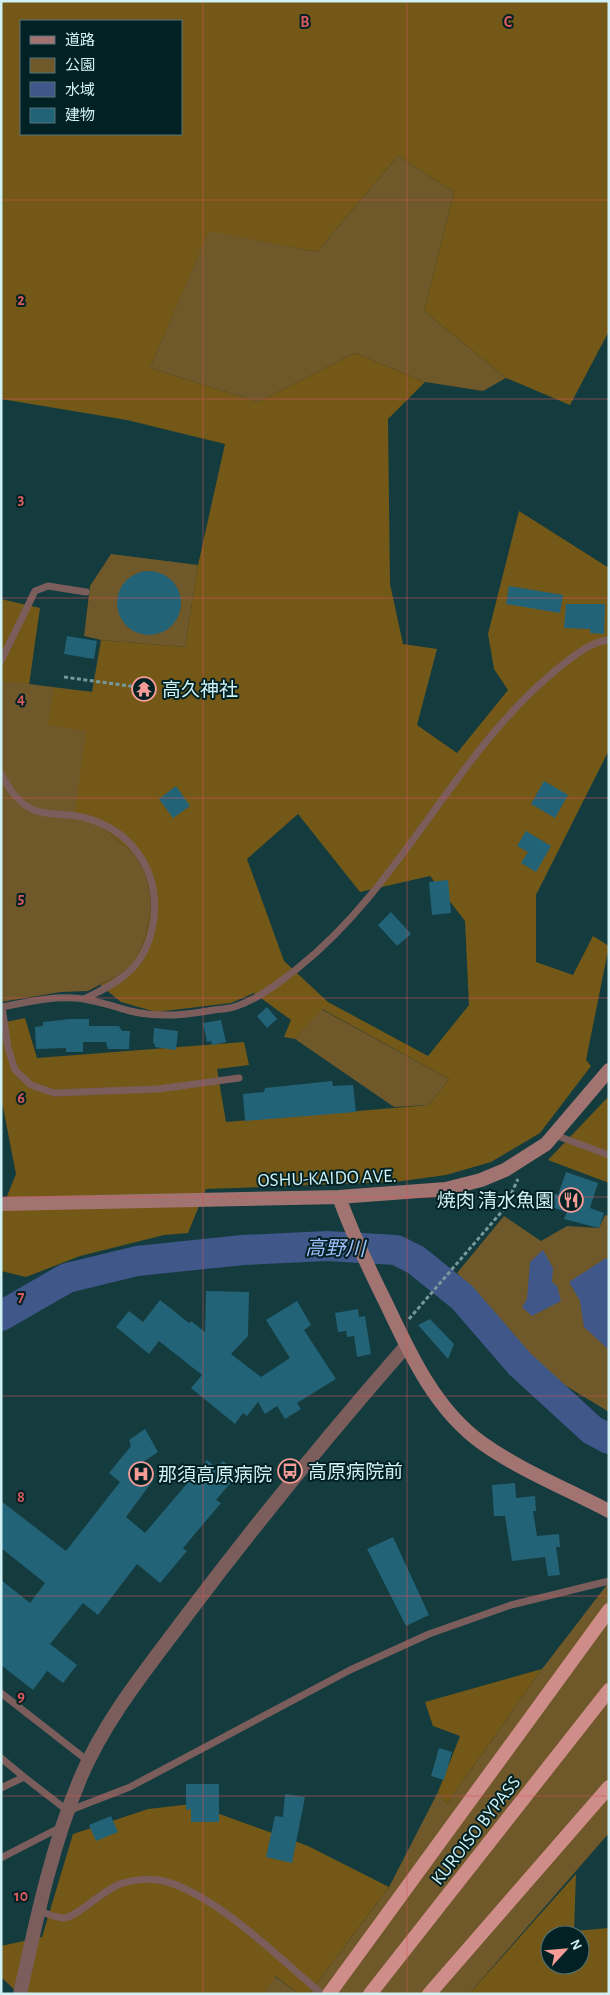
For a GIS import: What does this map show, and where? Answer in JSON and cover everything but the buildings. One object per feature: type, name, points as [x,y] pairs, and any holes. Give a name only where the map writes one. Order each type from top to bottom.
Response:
[{"type":"highway","points":[[329,1994],[609,1610]]},
{"type":"highway","name":"KUROISO BYPASS","points":[[370,1994],[609,1690]]},
{"type":"highway","points":[[429,1994],[609,1787]]},
{"type":"main road","name":"OSHU-KAIDO AVE.","points":[[1,1204],[339,1197],[446,1189],[481,1180],[505,1170],[527,1157],[554,1136],[609,1070]]},
{"type":"main road","points":[[339,1197],[367,1264],[406,1346],[444,1405],[470,1434],[508,1458],[609,1511]]},
{"type":"street","points":[[20,1994],[38,1911],[63,1826],[89,1761],[124,1703],[199,1600],[272,1505],[406,1346]]},
{"type":"lane","points":[[1,661],[35,591],[48,586],[86,592]]},
{"type":"lane","points":[[239,1078],[158,1089],[54,1093],[31,1085],[15,1070],[8,1048],[1,1007],[44,1000],[84,999],[156,1016],[183,1015],[236,1006],[271,988],[315,954],[358,910],[389,873],[443,799],[497,730],[536,687],[590,646],[609,640]]},
{"type":"lane","points":[[1,774],[12,794],[34,810],[82,817],[114,828],[140,856],[151,877],[156,898],[149,940],[140,962],[125,978],[84,999]]},
{"type":"lane","points":[[554,1136],[609,1155]]},
{"type":"lane","points":[[1,1758],[68,1811],[130,1787],[350,1670],[429,1634],[511,1605],[609,1581]]},
{"type":"lane","points":[[1,1693],[89,1761]]},
{"type":"lane","points":[[1,1788],[24,1777]]},
{"type":"lane","points":[[1,1858],[63,1826]]},
{"type":"lane","points":[[38,1911],[63,1918],[71,1916],[102,1892],[122,1883],[145,1879],[164,1881],[203,1899],[225,1913],[322,1994]]},
{"type":"path","points":[[64,677],[137,688]]},
{"type":"path","points":[[422,1304],[504,1208],[527,1157]]},
{"type":"green space","points":[[398,156],[454,192],[424,311],[506,378],[483,391],[425,382],[355,353],[258,402],[150,368],[209,230],[317,252]]},
{"type":"green space","points":[[111,554],[198,565],[185,647],[101,640],[84,636],[90,586]]},
{"type":"green space","points":[[1,642],[34,648],[29,684],[92,692],[101,826],[136,856],[145,873],[151,899],[149,921],[143,945],[133,963],[122,973],[88,991],[61,992],[1,1002]]},
{"type":"green space","points":[[321,1009],[449,1079],[429,1105],[394,1107],[295,1039]]},
{"type":"green space","points":[[605,1215],[609,1216],[609,1412],[548,1375],[457,1273],[504,1216],[541,1241],[567,1226],[599,1228]]},
{"type":"green space","points":[[609,1582],[609,1833],[469,1994],[309,1994],[389,1887],[438,1792],[447,1804],[542,1669]]},
{"type":"green space","points":[[274,1976],[299,1994],[264,1994]]},
{"type":"shaded area","points":[[1,1],[609,1],[609,331],[570,405],[506,378],[424,311],[454,192],[398,156],[317,252],[209,231],[150,368],[258,402],[355,353],[425,382],[388,419],[390,584],[403,644],[437,649],[417,725],[457,753],[508,690],[494,669],[488,634],[519,511],[609,568],[609,750],[536,895],[536,962],[573,975],[593,936],[609,946],[586,1060],[591,1066],[540,1133],[491,1162],[446,1175],[395,1182],[206,1189],[188,1233],[164,1235],[80,1256],[26,1277],[1,1271],[1,1211],[16,1174],[1,1097],[1,1023],[25,1018],[37,1058],[244,1042],[249,1065],[217,1069],[226,1122],[429,1105],[449,1079],[322,1009],[295,1039],[284,1037],[291,1020],[254,993],[231,1003],[156,1012],[121,1002],[100,985],[122,973],[133,962],[143,945],[149,921],[151,899],[145,873],[136,856],[101,826],[74,819],[86,731],[48,725],[54,688],[92,692],[101,640],[185,647],[198,565],[225,444],[127,420],[1,399]],"holes":[[[298,814],[360,892],[430,876],[465,921],[469,1005],[428,1056],[328,1002],[284,961],[247,859]]]},
{"type":"shaded area","points":[[1,599],[40,608],[29,684],[1,681]]},
{"type":"shaded area","points":[[609,1096],[609,1183],[548,1160]]},
{"type":"shaded area","points":[[542,1669],[447,1804],[438,1792],[460,1736],[433,1726],[425,1702]]},
{"type":"shaded area","points":[[192,1804],[308,1846],[389,1887],[309,1994],[299,1994],[275,1976],[264,1994],[19,1994],[1,1977],[1,1946],[42,1937],[73,1834],[148,1809]]},
{"type":"shaded area","points":[[576,1874],[574,1925],[540,1925],[540,1975],[590,1975],[590,1930],[609,1928],[609,1994],[469,1994]]},
{"type":"water","points":[[543,1250],[553,1268],[552,1282],[557,1286],[561,1301],[532,1316],[522,1307],[527,1299],[530,1262]]},
{"type":"water","points":[[606,1258],[609,1259],[609,1350],[584,1327],[580,1301],[569,1282]]},
{"type":"waterway","name":"高野川","points":[[1,1316],[67,1278],[137,1261],[243,1250],[327,1246],[396,1250],[416,1260],[462,1297],[520,1364],[592,1430],[609,1439]]},
{"type":"place","name":"高久神社","points":[[144,689]]},
{"type":"place","name":"焼肉 清水魚園","points":[[571,1200]]},
{"type":"place","name":"高原病院前","points":[[290,1471]]},
{"type":"place","name":"那須高原病院","points":[[141,1474]]}]
